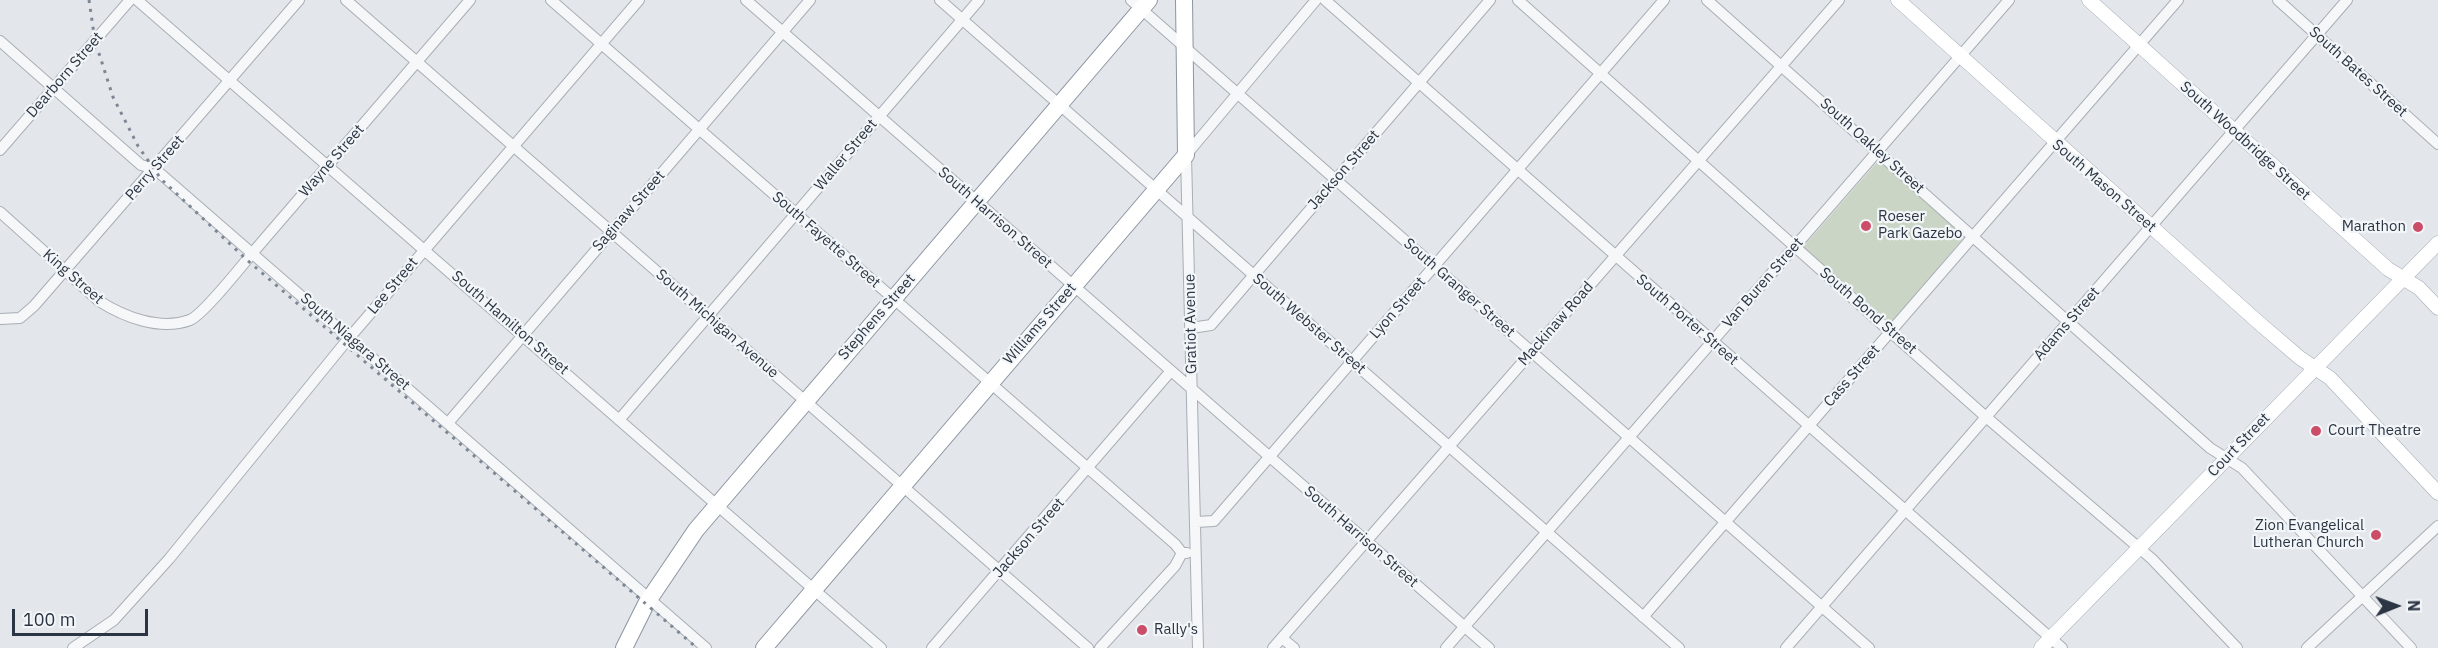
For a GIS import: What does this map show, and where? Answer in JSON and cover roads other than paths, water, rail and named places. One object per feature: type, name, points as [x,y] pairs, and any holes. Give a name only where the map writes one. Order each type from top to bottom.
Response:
[{"type":"highway","name":"Gratiot Avenue","points":[[1184,0],[1186,155]]},
{"type":"highway","name":"Stephens Street","points":[[624,648],[649,599],[684,546],[1058,106],[1140,3]]},
{"type":"highway","name":"Williams Street","points":[[764,648],[1186,155]]},
{"type":"main road","name":"South Mason Street","points":[[1898,0],[2054,142],[2258,322],[2314,368],[2330,378],[2438,493]]},
{"type":"main road","name":"South Woodbridge Street","points":[[2088,0],[2388,268],[2419,288],[2438,308]]},
{"type":"main road","name":"Court Street","points":[[2046,643],[2438,243]]},
{"type":"street","name":"Dearborn Street","points":[[0,150],[130,0]]},
{"type":"street","name":"South Hamilton Street","points":[[137,0],[329,164],[881,648]]},
{"type":"street","name":"Perry Street","points":[[0,319],[20,318],[26,314],[231,81],[299,0]]},
{"type":"street","name":"South Michigan Avenue","points":[[346,0],[903,484],[1088,648]]},
{"type":"street","name":"Wayne Street","points":[[192,319],[252,253],[470,0]]},
{"type":"street","name":"South Fayette Street","points":[[550,0],[1175,544],[1182,553]]},
{"type":"street","name":"Lee Street","points":[[73,648],[114,620],[161,568],[425,248],[639,0]]},
{"type":"street","name":"South Harrison Street","points":[[746,0],[1489,648]]},
{"type":"street","name":"Saginaw Street","points":[[448,423],[810,0]]},
{"type":"street","name":"South Webster Street","points":[[940,0],[1058,106],[1679,648]]},
{"type":"street","name":"Waller Street","points":[[619,420],[979,0]]},
{"type":"street","name":"Williams Street","points":[[1186,155],[1316,0]]},
{"type":"street","name":"South Porter Street","points":[[1325,0],[1905,511],[2046,643],[2062,648]]},
{"type":"street","name":"Jackson Street","points":[[1191,328],[1211,325],[1490,0]]},
{"type":"street","name":"South Bond Street","points":[[1518,0],[1986,417],[2152,559],[2237,648]]},
{"type":"street","name":"Lyon Street","points":[[1196,522],[1214,521],[1664,0]]},
{"type":"street","name":"South Oakley Street","points":[[1707,0],[2210,448],[2242,468],[2411,648]]},
{"type":"street","name":"Mackinaw Road","points":[[1274,648],[1839,0]]},
{"type":"street","name":"Van Buren Street","points":[[1446,648],[1466,628],[2009,0]]},
{"type":"street","name":"Cass Street","points":[[1643,617],[2178,0]]},
{"type":"street","name":"South Bates Street","points":[[2278,0],[2438,144]]},
{"type":"street","name":"Adams Street","points":[[1786,648],[2347,0]]},
{"type":"street","name":"South Granger Street","points":[[1140,3],[1184,48],[1869,648]]},
{"type":"street","name":"South Niagara Street","points":[[0,41],[141,165],[155,168],[706,648]]},
{"type":"street","name":"Gratiot Avenue","points":[[1186,155],[1198,648]]},
{"type":"street","name":"King Street","points":[[0,212],[99,301],[130,318],[173,324],[192,319]]},
{"type":"street","name":"Jackson Street","points":[[932,648],[1170,372]]},
{"type":"street","points":[[2307,648],[2438,526]]},
{"type":"street","points":[[1100,648],[1175,566],[1182,553],[1196,553]]},
{"type":"street","points":[[1282,638],[1294,648]]},
{"type":"railway","points":[[89,0],[95,41],[113,97],[138,146],[161,179],[247,260],[697,648]]},
{"type":"place","name":"Roeser Park Gazebo","points":[[1866,226]]},
{"type":"place","name":"Marathon","points":[[2418,227]]},
{"type":"place","name":"Court Theatre","points":[[2316,431]]},
{"type":"place","name":"Zion Evangelical Lutheran Church","points":[[2376,535]]},
{"type":"place","name":"Rally's","points":[[1142,630]]}]
